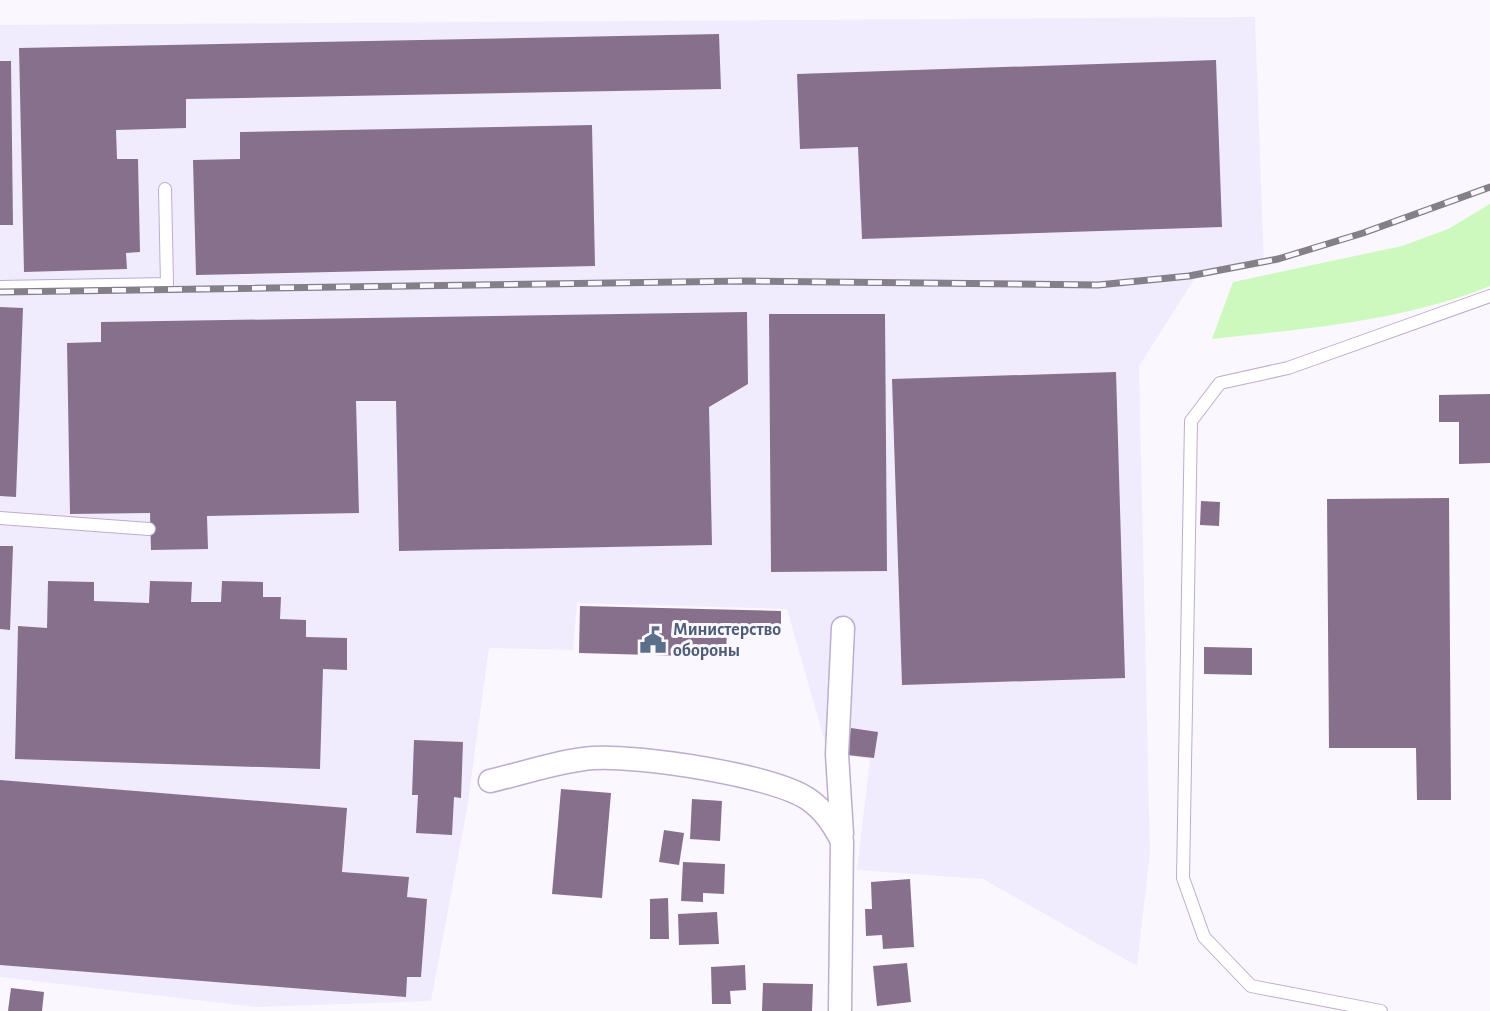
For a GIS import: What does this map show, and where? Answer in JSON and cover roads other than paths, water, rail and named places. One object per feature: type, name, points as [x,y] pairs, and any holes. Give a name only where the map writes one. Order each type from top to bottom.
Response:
[{"type":"street","points":[[840,1011],[842,842],[837,754],[843,628]]},
{"type":"street","points":[[490,781],[592,758],[671,762],[765,783],[806,798],[830,817],[842,842]]},
{"type":"lane","points":[[0,287],[167,284],[165,189]]},
{"type":"lane","points":[[1382,1011],[1251,986],[1204,937],[1183,878],[1191,421],[1220,382],[1288,368],[1490,296]]},
{"type":"lane","points":[[0,518],[149,529]]},
{"type":"railway","points":[[0,292],[745,281],[1098,285],[1189,276],[1278,259],[1363,233],[1490,187]]},
{"type":"place","name":"Министерство обороны","points":[[653,640]]}]
